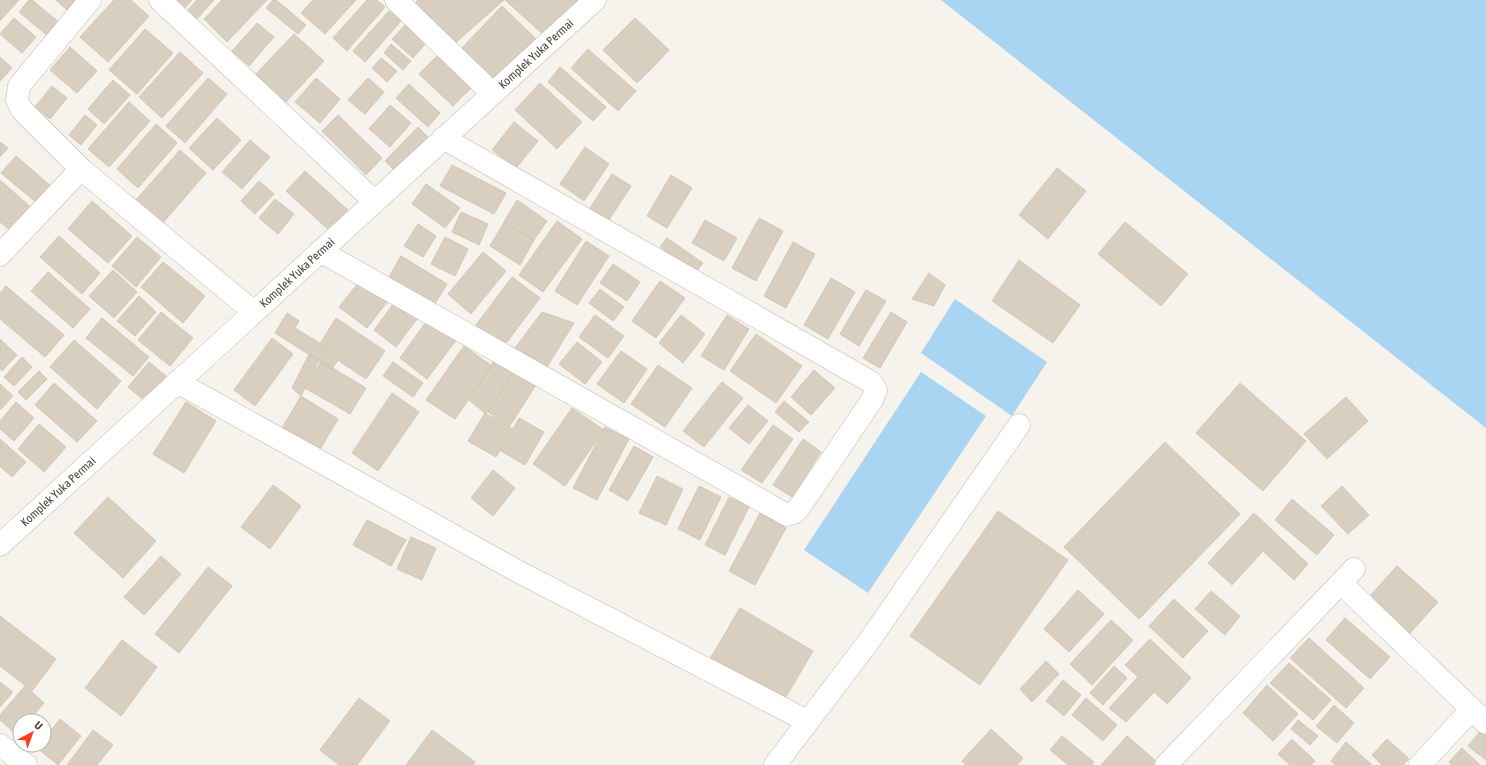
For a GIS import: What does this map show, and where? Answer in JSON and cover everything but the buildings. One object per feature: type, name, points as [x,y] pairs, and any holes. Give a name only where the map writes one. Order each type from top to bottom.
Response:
[{"type":"street","points":[[90,0],[19,86],[18,100],[22,110],[81,169],[254,312]]},
{"type":"street","points":[[160,0],[374,201]]},
{"type":"street","points":[[396,0],[492,93]]},
{"type":"street","name":"Komplek Yuka Permai","points":[[0,545],[176,382],[595,0]]},
{"type":"street","points":[[320,251],[787,515],[794,513],[801,506],[872,400],[876,390],[871,382],[443,138]]},
{"type":"street","points":[[0,255],[81,169]]},
{"type":"street","points":[[176,382],[519,572],[807,721]]},
{"type":"street","points":[[774,765],[869,641],[1019,425]]},
{"type":"street","points":[[1166,765],[1347,576],[1479,716],[1420,765]]},
{"type":"street","points":[[0,745],[26,765]]},
{"type":"water","points":[[941,0],[1486,0],[1486,428]]},
{"type":"water","points":[[955,299],[1047,362],[1012,416],[921,353]]},
{"type":"water","points":[[921,372],[986,416],[868,593],[804,550]]}]
